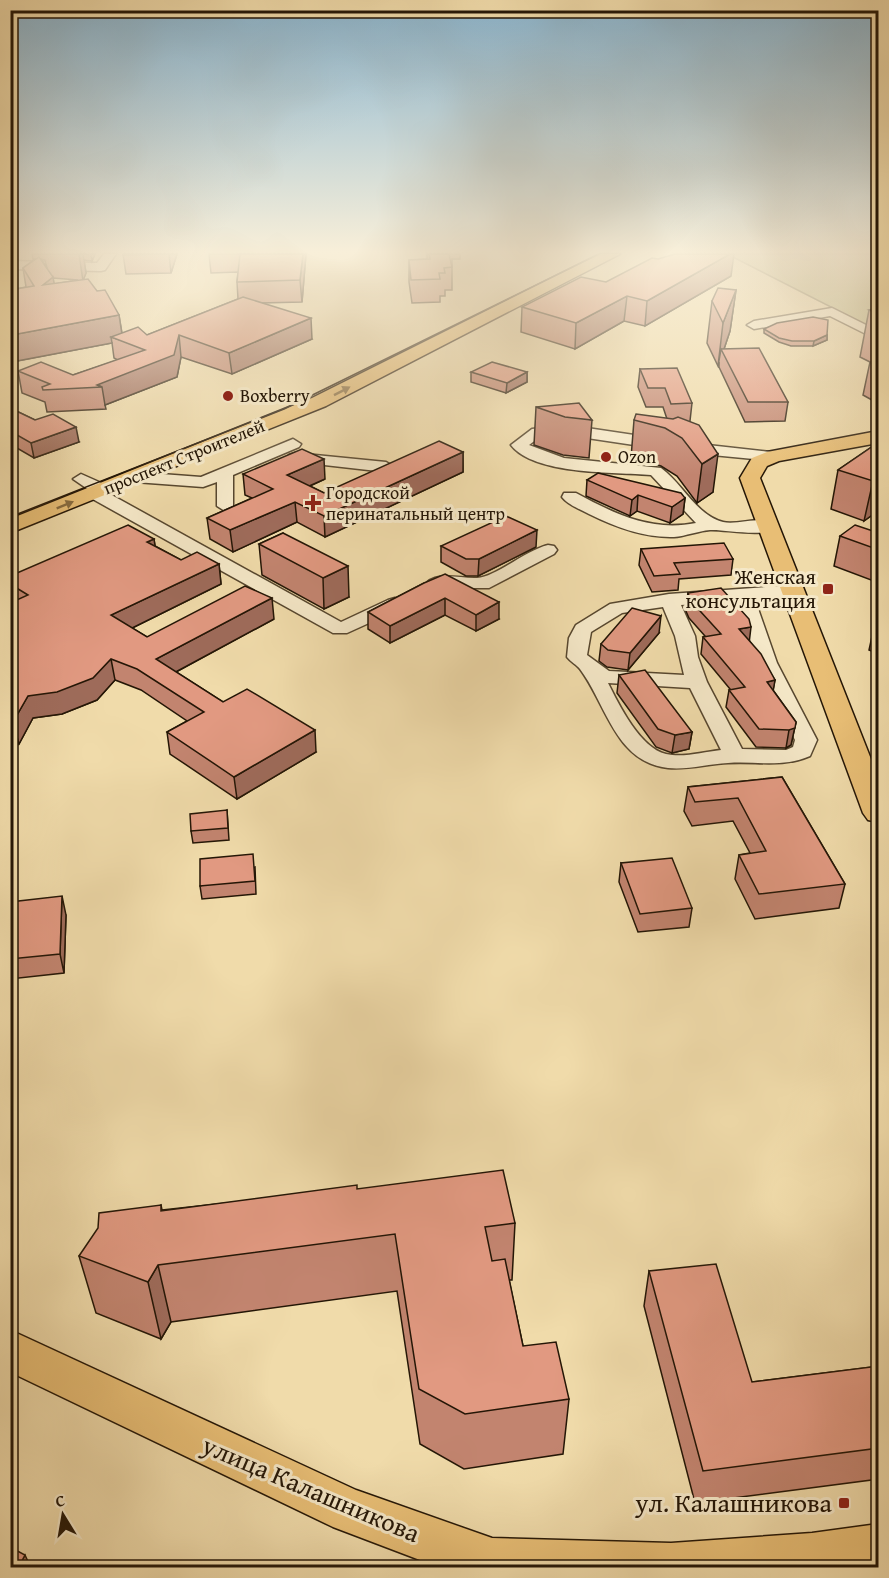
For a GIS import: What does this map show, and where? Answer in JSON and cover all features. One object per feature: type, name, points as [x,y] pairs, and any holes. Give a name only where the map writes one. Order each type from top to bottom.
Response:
[{"type":"main road","name":"проспект Строителей","points":[[62,486],[295,394],[428,328]]},
{"type":"main road","name":"проспект Строителей","points":[[10,527],[319,402],[466,328]]},
{"type":"main road","points":[[879,438],[774,456],[759,462],[750,478],[879,813]]},
{"type":"main road","name":"улица Калашникова","points":[[10,1350],[349,1511],[492,1562],[671,1567],[812,1557],[879,1548]]},
{"type":"street","points":[[863,328],[879,336]]},
{"type":"street","points":[[715,525],[706,522],[664,477],[655,471],[557,462],[537,458],[519,445],[537,432],[567,430],[681,447],[774,456]]},
{"type":"street","points":[[135,477],[203,482],[293,444]]},
{"type":"street","points":[[265,457],[304,458],[386,467]]},
{"type":"street","points":[[355,482],[405,460]]},
{"type":"street","points":[[225,474],[225,506]]},
{"type":"street","points":[[575,476],[623,486]]},
{"type":"street","points":[[81,479],[99,492],[340,629],[442,582],[482,584],[548,550]]},
{"type":"street","points":[[656,495],[688,504]]},
{"type":"street","points":[[570,497],[621,523],[652,533],[694,531],[715,525],[769,526]]},
{"type":"street","points":[[697,682],[604,677],[590,669],[577,657],[579,638],[583,629],[617,608],[669,600],[794,591]]},
{"type":"street","points":[[590,669],[630,735],[646,754],[666,762],[735,756],[785,758],[802,751],[806,740],[767,663],[746,600],[748,594]]},
{"type":"street","points":[[669,600],[685,636],[688,657],[697,682],[735,756]]},
{"type":"building","points":[[10,328],[51,328],[12,335]]},
{"type":"building","points":[[136,328],[147,335],[166,328],[288,328],[229,353],[179,335],[174,355],[97,385],[102,387],[43,390],[42,387],[50,384],[18,371],[41,362],[73,375],[145,350],[111,337]]},
{"type":"building","points":[[827,328],[827,335],[814,341],[792,341],[779,338],[764,329]]},
{"type":"building","points":[[759,348],[788,402],[748,402],[721,349]]},
{"type":"building","points":[[492,362],[527,372],[507,383],[471,372]]},
{"type":"building","points":[[677,368],[692,403],[671,404],[665,388],[648,388],[640,369]]},
{"type":"building","points":[[579,403],[592,420],[565,417],[536,407]]},
{"type":"building","points":[[10,408],[35,420],[53,414],[76,427],[31,443],[10,431]]},
{"type":"building","points":[[636,414],[673,419],[678,417],[699,425],[718,454],[702,464],[682,438],[665,428],[634,420]]},
{"type":"building","points":[[439,441],[463,452],[324,516],[295,502],[230,530],[207,518],[273,489],[243,474],[302,449],[324,459],[287,475],[324,493]]},
{"type":"building","points":[[879,442],[879,477],[873,481],[838,470]]},
{"type":"building","points":[[598,473],[681,493],[685,498],[672,507],[638,495],[632,500],[587,480]]},
{"type":"building","points":[[506,516],[537,530],[479,559],[466,559],[441,546]]},
{"type":"building","points":[[128,525],[154,539],[147,542],[181,560],[197,552],[219,564],[111,615],[147,637],[245,586],[272,598],[156,659],[223,702],[247,689],[315,730],[234,777],[167,732],[204,712],[137,669],[111,659],[93,678],[57,692],[28,696],[13,722],[10,722],[10,603],[28,595],[10,584],[10,576]]},
{"type":"building","points":[[855,525],[879,533],[879,550],[840,536]]},
{"type":"building","points":[[283,533],[348,566],[323,578],[259,544]]},
{"type":"building","points":[[724,543],[733,559],[674,563],[680,574],[654,576],[641,549]]},
{"type":"building","points":[[445,574],[499,602],[476,615],[445,598],[390,626],[368,612],[424,583]]},
{"type":"building","points":[[721,588],[749,619],[751,627],[739,629],[761,654],[775,680],[767,682],[796,722],[795,728],[789,730],[759,729],[729,690],[745,687],[703,637],[721,634],[691,601],[688,593]]},
{"type":"building","points":[[632,608],[661,616],[630,653],[608,650],[601,644]]},
{"type":"building","points":[[645,670],[692,732],[675,735],[658,729],[619,675]]},
{"type":"building","points":[[782,777],[845,884],[759,894],[739,855],[766,851],[738,798],[695,802],[688,787]]},
{"type":"building","points":[[227,810],[228,828],[191,831],[190,814]]},
{"type":"building","points":[[253,854],[255,881],[200,886],[200,859]]},
{"type":"building","points":[[672,858],[692,908],[640,914],[621,863]]},
{"type":"building","points":[[62,896],[60,954],[10,959],[10,902]]},
{"type":"building","points":[[503,1170],[515,1223],[485,1227],[492,1261],[505,1259],[523,1346],[556,1342],[569,1399],[465,1414],[419,1389],[395,1234],[158,1265],[148,1282],[79,1256],[98,1228],[99,1213],[161,1205],[161,1211],[357,1185],[357,1189]]},
{"type":"building","points":[[716,1264],[752,1382],[879,1366],[879,1448],[703,1471],[649,1271]]},
{"type":"building","points":[[10,1547],[25,1555],[18,1568],[10,1568]]},
{"type":"tram line","points":[[10,517],[284,409],[449,328]]},
{"type":"place","name":"Boxberry","points":[[228,396]]},
{"type":"place","name":"Ozon","points":[[606,457]]},
{"type":"place","name":"Городской перинатальный центр","points":[[313,503]]},
{"type":"place","name":"Женская консультация","points":[[828,589]]},
{"type":"place","name":"ул. Калашникова","points":[[844,1503]]}]
